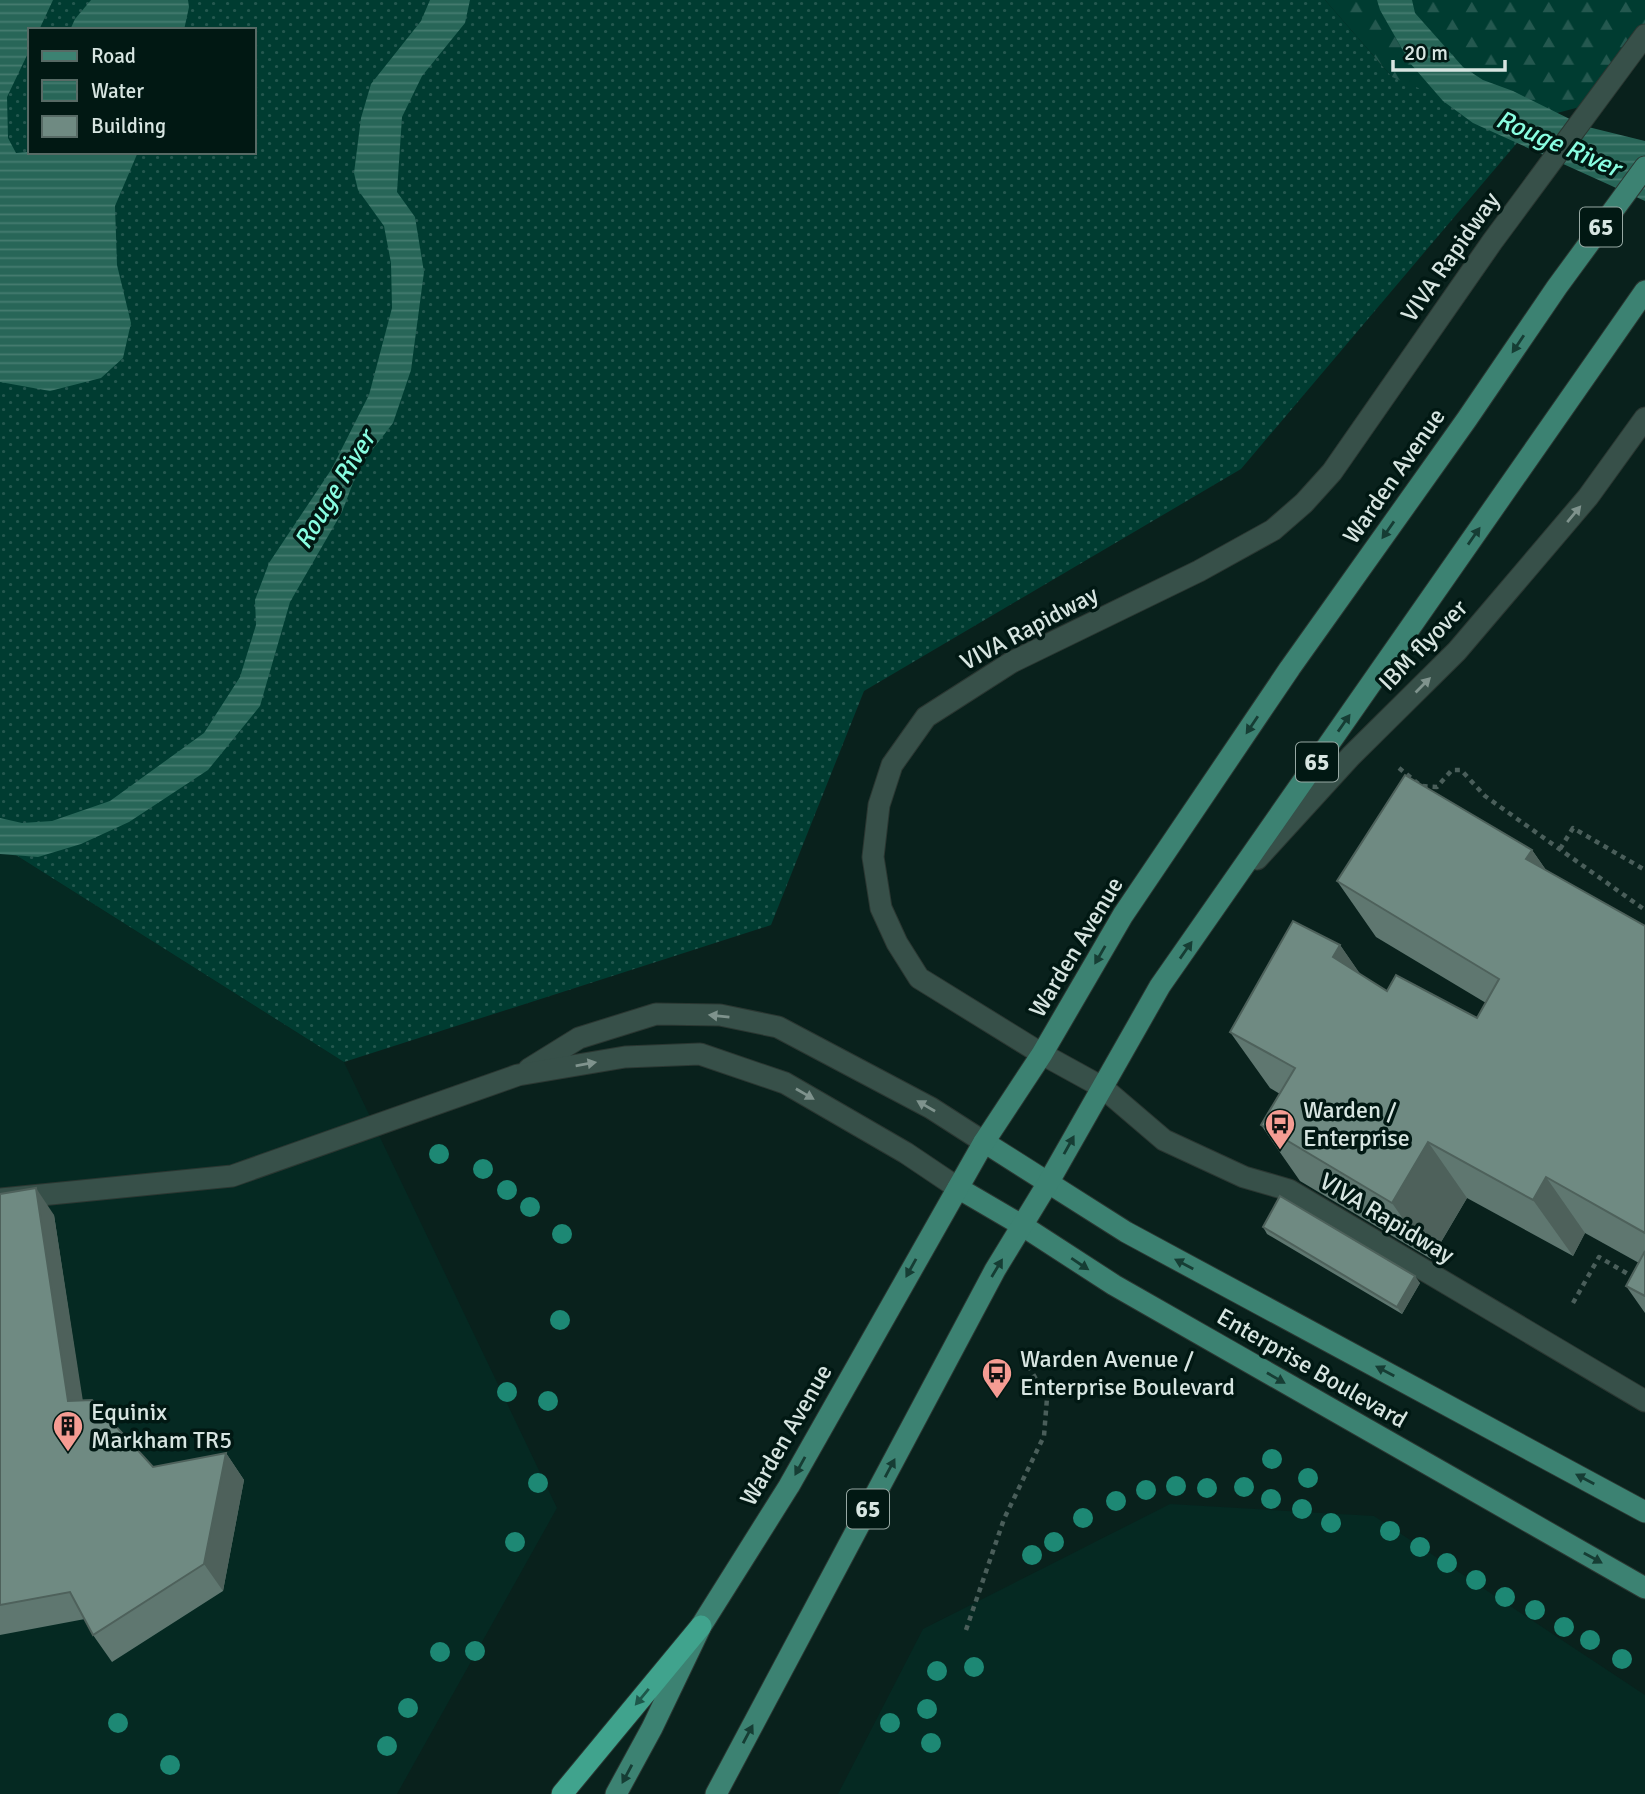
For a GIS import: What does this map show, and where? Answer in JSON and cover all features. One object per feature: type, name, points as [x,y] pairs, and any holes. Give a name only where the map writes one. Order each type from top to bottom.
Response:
[{"type":"highway","points":[[562,1794],[701,1626]]},
{"type":"main road","name":"Warden Avenue","points":[[616,1794],[652,1728],[701,1626],[789,1486],[984,1142],[1042,1054],[1123,915],[1290,668],[1557,287],[1645,167]]},
{"type":"main road","name":"65","points":[[716,1794],[984,1291],[1160,986],[1645,291]]},
{"type":"main road","name":"Enterprise Boulevard","points":[[984,1142],[1138,1239],[1645,1512]]},
{"type":"main road","name":"Enterprise Boulevard","points":[[958,1188],[1114,1285],[1645,1588]]},
{"type":"lane","name":"VIVA Rapidway","points":[[1645,35],[1492,242],[1332,472],[1304,503],[1273,530],[1199,571],[1012,662],[926,717],[892,765],[879,805],[873,858],[881,908],[897,943],[919,978],[1042,1054],[1102,1087],[1164,1140],[1244,1178],[1289,1190],[1645,1401]]},
{"type":"lane","name":"IBM flyover","points":[[1225,894],[1351,756],[1457,651],[1588,497],[1645,418]]},
{"type":"lane","points":[[518,1075],[579,1038],[656,1014],[720,1015],[778,1027],[920,1102],[984,1142]]},
{"type":"lane","points":[[0,1199],[232,1176],[518,1075],[625,1057],[700,1054],[785,1083],[906,1153],[958,1188]]},
{"type":"path","points":[[1399,768],[1420,786],[1437,787],[1452,770],[1461,770],[1485,796],[1645,910]]},
{"type":"path","points":[[1560,849],[1573,828],[1645,870]]},
{"type":"path","points":[[1573,1303],[1599,1256],[1645,1284]]},
{"type":"path","points":[[966,1630],[1004,1519],[1044,1436],[1048,1398],[1029,1367]]},
{"type":"shaded area","points":[[0,845],[344,1062],[557,1508],[397,1794],[0,1794]]},
{"type":"shaded area","points":[[1170,1504],[1374,1516],[1645,1695],[1645,1794],[838,1794],[923,1629]]},
{"type":"green space","points":[[0,0],[1325,0],[1392,77],[1538,118],[1241,469],[864,691],[771,925],[344,1062],[0,845]]},
{"type":"green space","points":[[1325,0],[1645,0],[1645,32],[1595,103],[1538,118],[1464,107],[1392,77]]},
{"type":"water","points":[[0,0],[53,0],[40,28],[28,28],[28,53],[7,97],[8,138],[16,153],[28,151],[28,154],[137,154],[115,206],[117,265],[131,323],[123,358],[101,378],[50,391],[0,382]]},
{"type":"water","points":[[91,0],[188,0],[189,7],[184,28],[71,28]]},
{"type":"water","name":"Rouge River","points":[[430,0],[470,0],[465,23],[422,76],[402,117],[397,192],[415,217],[424,272],[411,370],[393,423],[359,467],[342,512],[290,602],[260,706],[208,770],[129,822],[81,844],[38,857],[0,854],[0,818],[22,823],[52,821],[110,801],[204,733],[240,677],[256,625],[255,600],[269,563],[331,470],[369,395],[392,308],[391,263],[384,226],[358,190],[354,173],[361,118],[371,84],[421,21]]},
{"type":"water","name":"Rouge River","points":[[1377,0],[1412,0],[1415,13],[1463,67],[1483,80],[1513,91],[1584,126],[1645,141],[1645,201],[1473,123],[1443,101],[1410,63]]},
{"type":"building","points":[[1405,775],[1532,850],[1526,859],[1645,926],[1645,1233],[1546,1177],[1533,1200],[1428,1142],[1392,1203],[1261,1125],[1295,1068],[1230,1032],[1293,921],[1340,945],[1333,957],[1387,991],[1396,975],[1477,1018],[1499,979],[1337,881]]},
{"type":"building","name":"Equinix Markham TR5","points":[[36,1188],[68,1401],[92,1400],[153,1467],[226,1453],[204,1564],[93,1635],[70,1592],[0,1605],[0,1194]]},
{"type":"building","points":[[1280,1196],[1415,1276],[1397,1307],[1263,1227]]},
{"type":"building","points":[[1645,1251],[1645,1296],[1626,1286]]},
{"type":"place","name":"Warden / Enterprise","points":[[1280,1151]]},
{"type":"place","name":"Warden Avenue / Enterprise Boulevard","points":[[997,1400]]},
{"type":"place","name":"Equinix Markham TR5","points":[[68,1453]]}]
